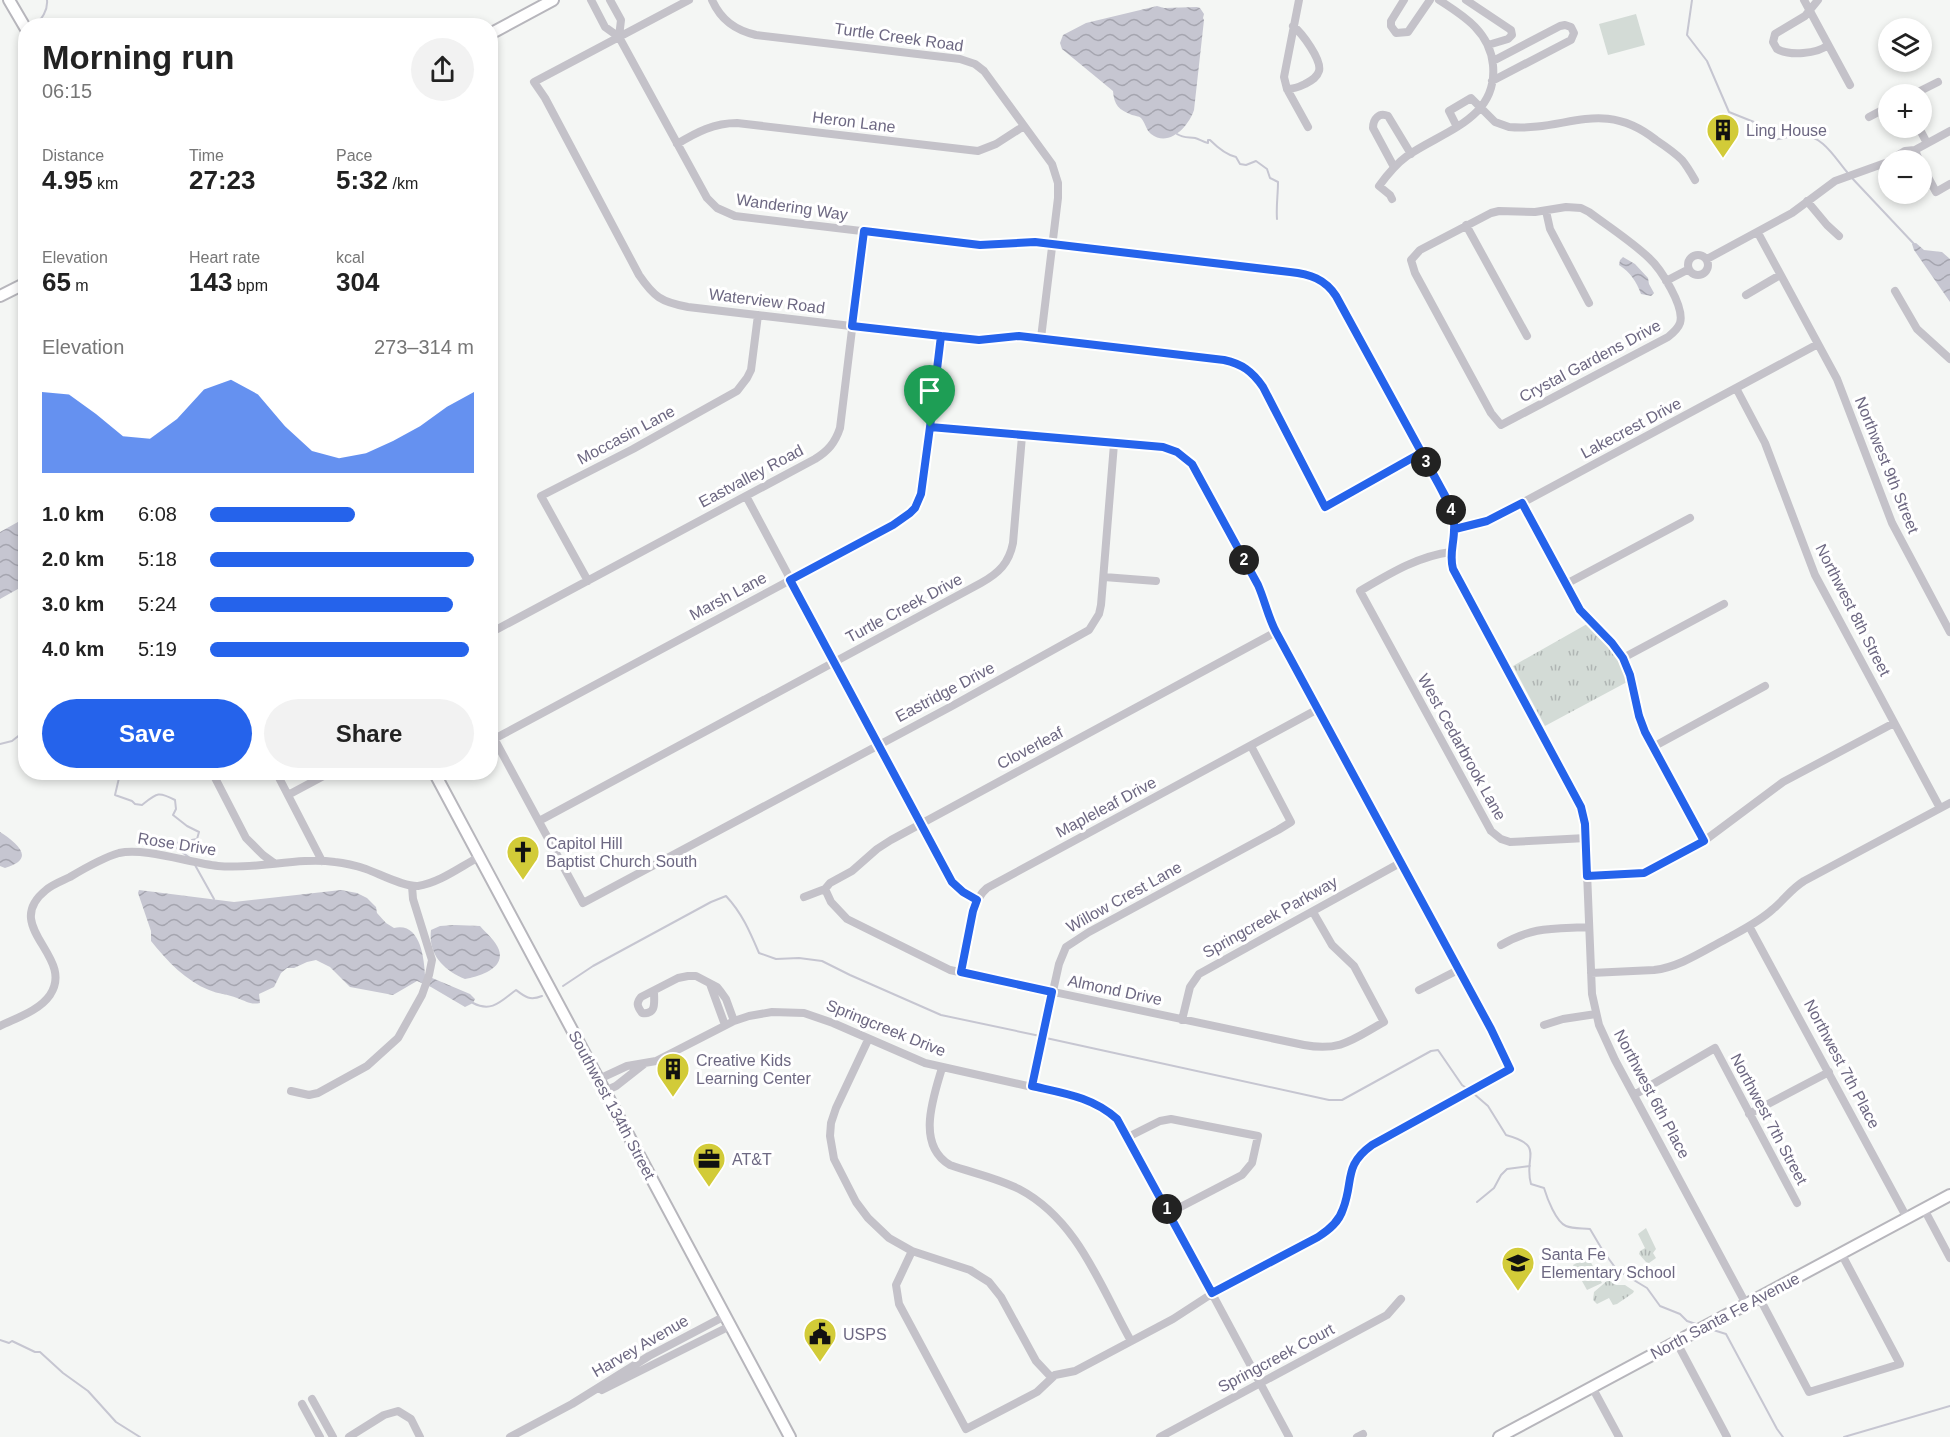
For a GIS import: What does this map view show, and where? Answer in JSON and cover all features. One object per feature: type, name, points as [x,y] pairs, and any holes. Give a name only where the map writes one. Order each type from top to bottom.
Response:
[{"type":"main road","points":[[9,0],[20,18]]},
{"type":"main road","points":[[498,30],[553,0]]},
{"type":"main road","points":[[0,296],[18,287]]},
{"type":"main road","name":"Southwest 134th Street","points":[[438,780],[790,1437]]},
{"type":"main road","name":"North Santa Fe Avenue","points":[[1504,1436],[1676,1341],[1950,1195]]},
{"type":"street","name":"Wandering Way","points":[[591,0],[605,27],[619,37],[707,198],[723,211],[741,217],[980,245],[1026,241],[1290,272],[1319,279],[1336,296],[1440,487]]},
{"type":"street","name":"Wandering Way","points":[[610,0],[621,20],[619,37]]},
{"type":"street","points":[[619,37],[689,0]]},
{"type":"street","name":"Turtle Creek Road","points":[[712,0],[718,12],[728,23],[744,32],[945,57],[969,61],[984,71],[1052,164],[1057,176],[1059,188],[1041,338]]},
{"type":"street","points":[[1299,0],[1284,77],[1287,89],[1308,127]]},
{"type":"street","points":[[1404,0],[1391,21],[1391,26],[1396,33],[1408,32],[1430,0]]},
{"type":"street","points":[[1392,200],[1390,195],[1379,186],[1394,167],[1411,154],[1457,127],[1481,108],[1492,81],[1493,61],[1488,45],[1475,25],[1439,0]]},
{"type":"street","points":[[1466,0],[1512,30],[1512,35],[1508,39],[1488,45]]},
{"type":"street","points":[[1804,0],[1851,85]]},
{"type":"street","points":[[1818,0],[1798,21],[1775,34],[1773,42],[1781,51],[1786,52],[1814,52],[1828,45]]},
{"type":"street","points":[[1287,89],[1298,87],[1312,80],[1318,75],[1319,69],[1306,41],[1293,26]]},
{"type":"street","points":[[1492,81],[1571,40],[1574,33],[1571,27],[1560,26],[1493,61]]},
{"type":"street","name":"Waterview Road","points":[[619,37],[534,82],[545,98],[639,275],[652,293],[668,303],[971,340],[1010,336],[1041,338],[1224,360],[1246,368],[1263,387],[1325,507],[1421,453]]},
{"type":"street","points":[[1932,85],[1938,82]]},
{"type":"street","points":[[1457,127],[1449,111],[1471,98],[1495,122],[1509,127],[1599,118],[1616,119],[1628,122],[1648,134],[1682,160],[1695,180]]},
{"type":"street","points":[[1869,117],[1878,112]]},
{"type":"street","points":[[1394,167],[1373,128],[1373,122],[1378,117],[1386,115],[1391,119],[1411,154]]},
{"type":"street","name":"Heron Lane","points":[[677,144],[710,126],[737,123],[978,150],[996,144],[1024,126]]},
{"type":"street","points":[[1915,150],[1950,131]]},
{"type":"street","points":[[1924,138],[1927,143]]},
{"type":"street","points":[[1707,259],[1792,213],[1835,181],[1878,166]]},
{"type":"street","points":[[1932,185],[1936,192],[1950,184]]},
{"type":"street","points":[[1807,201],[1839,236]]},
{"type":"street","name":"Crystal Gardens Drive","points":[[1577,207],[1589,212],[1648,256],[1666,281],[1680,309],[1680,324],[1673,333],[1501,425],[1485,403],[1415,273],[1411,260],[1420,250],[1466,225],[1499,211],[1546,211],[1577,207]]},
{"type":"street","points":[[1546,211],[1550,229],[1589,303]]},
{"type":"street","points":[[1466,225],[1527,336]]},
{"type":"street","name":"Eastvalley Road","points":[[498,629],[815,459],[834,443],[841,422],[864,231]]},
{"type":"street","name":"Northwest 9th Street","points":[[1758,232],[1844,396],[1892,524],[1950,632]]},
{"type":"street","points":[[1700,255],[1707,259],[1708,268],[1705,273],[1697,275],[1689,269],[1688,264],[1692,257],[1700,255]]},
{"type":"street","points":[[1666,281],[1689,269]]},
{"type":"street","points":[[1746,295],[1780,275]]},
{"type":"street","points":[[1895,291],[1917,329],[1950,359]]},
{"type":"street","name":"Moccasin Lane","points":[[588,581],[541,496],[633,449],[737,391],[751,370],[758,315]]},
{"type":"street","name":"Marsh Lane","points":[[498,732],[790,580],[893,525],[910,513],[915,508],[921,494],[941,336]]},
{"type":"street","name":"Lakecrest Drive","points":[[1455,529],[1487,521],[1818,344]]},
{"type":"street","name":"Northwest 8th Street","points":[[1736,388],[1765,443],[1799,538],[1815,575],[1940,808]]},
{"type":"street","points":[[912,1251],[898,1280],[897,1298],[966,1429],[1037,1392],[1052,1377],[1075,1371],[1186,1312],[1212,1293],[1325,1232],[1340,1215],[1346,1200],[1351,1171],[1363,1151],[1510,1069],[1502,1050],[1276,632],[1258,585],[1192,464],[1181,454],[1170,449],[930,427]]},
{"type":"street","name":"Turtle Creek Drive","points":[[539,821],[981,584],[1002,569],[1009,558],[1013,543],[1022,436]]},
{"type":"street","name":"Eastridge Drive","points":[[539,821],[583,903],[1089,630],[1099,614],[1104,577],[1114,444]]},
{"type":"street","name":"Northwest 6th Place","points":[[1440,487],[1452,510],[1455,529],[1451,561],[1457,578],[1581,807],[1586,838],[1590,973],[1596,1014],[1607,1044],[1746,1304]]},
{"type":"street","points":[[746,496],[952,882],[977,900],[961,972]]},
{"type":"street","points":[[1522,503],[1580,610],[1612,643],[1623,658],[1633,685],[1639,716],[1653,747],[1704,841]]},
{"type":"street","points":[[1566,584],[1690,518]]},
{"type":"street","name":"West Cedarbrook Lane","points":[[1451,552],[1419,560],[1360,591],[1491,831],[1505,841],[1516,843],[1586,838]]},
{"type":"street","points":[[1104,577],[1156,580]]},
{"type":"street","points":[[1623,658],[1724,604]]},
{"type":"street","name":"Cloverleaf","points":[[804,897],[825,889],[830,883],[859,866],[883,845],[1276,632]]},
{"type":"street","points":[[1653,747],[1765,686]]},
{"type":"street","name":"Mapleleaf Drive","points":[[977,900],[993,885],[1318,709]]},
{"type":"street","points":[[1587,876],[1644,873],[1704,841],[1783,782],[1894,723]]},
{"type":"street","points":[[498,746],[539,821]]},
{"type":"street","name":"Willow Crest Lane","points":[[1032,1086],[1052,992],[1066,947],[1073,941],[1291,822],[1251,746]]},
{"type":"street","points":[[216,780],[246,838],[262,855],[274,863]]},
{"type":"street","points":[[280,780],[321,861]]},
{"type":"street","points":[[288,795],[316,780]]},
{"type":"street","points":[[1590,973],[1663,969],[1683,962],[1749,926],[1773,910],[1793,888],[1804,880],[1950,802]]},
{"type":"street","name":"Rose Drive","points":[[0,1026],[39,1006],[53,988],[56,974],[30,922],[34,903],[49,887],[115,855],[139,852],[218,866],[338,862],[363,868],[412,886]]},
{"type":"street","points":[[291,1091],[309,1095],[318,1093],[367,1066],[398,1038],[425,987],[431,956],[413,899],[412,886],[424,885],[433,881],[479,856]]},
{"type":"street","name":"Springcreek Parkway","points":[[1182,1020],[1190,987],[1199,974],[1400,863]]},
{"type":"street","name":"Almond Drive","points":[[825,889],[835,908],[847,919],[941,967],[1182,1020],[1284,1036],[1304,1045],[1328,1048],[1347,1042],[1384,1022],[1354,966],[1332,945],[1313,912]]},
{"type":"street","name":"Northwest 7th Place","points":[[1749,926],[1907,1218]]},
{"type":"street","points":[[1501,945],[1519,936],[1544,929],[1588,927]]},
{"type":"street","points":[[1419,990],[1458,969]]},
{"type":"street","points":[[654,991],[688,975],[696,976],[717,987],[726,999],[734,1021]]},
{"type":"street","points":[[710,984],[725,1025]]},
{"type":"street","name":"Springcreek Drive","points":[[599,1079],[627,1066],[644,1064],[667,1056],[734,1021],[778,1011],[804,1013],[833,1023],[868,1040],[942,1068],[1032,1086],[1094,1102],[1117,1119],[1128,1137],[1289,1437]]},
{"type":"street","points":[[1544,1025],[1563,1019],[1596,1014]]},
{"type":"street","points":[[868,1040],[832,1117],[831,1151],[837,1167],[861,1210],[889,1238],[912,1251],[970,1270],[989,1282],[1001,1297],[1036,1361],[1052,1377]]},
{"type":"street","name":"Northwest 7th Street","points":[[1634,1095],[1715,1048],[1797,1203]]},
{"type":"street","name":"Springcreek Drive","points":[[605,1091],[616,1086],[644,1064]]},
{"type":"street","points":[[942,1068],[929,1127],[934,1150],[950,1165],[1005,1182],[1028,1194],[1049,1209],[1081,1248],[1131,1341]]},
{"type":"street","points":[[1749,1114],[1829,1072]]},
{"type":"street","points":[[1128,1137],[1160,1120],[1171,1119],[1258,1136],[1252,1163],[1242,1175],[1169,1214]]},
{"type":"street","points":[[1924,1209],[1950,1258]]},
{"type":"street","points":[[1759,1297],[1809,1392],[1900,1364],[1841,1253]]},
{"type":"street","name":"Springcreek Court","points":[[1160,1437],[1387,1315],[1401,1299]]},
{"type":"street","name":"Harvey Avenue","points":[[510,1437],[636,1374],[727,1321]]},
{"type":"street","points":[[1676,1341],[1727,1437]]},
{"type":"street","points":[[1592,1387],[1619,1437]]},
{"type":"street","points":[[312,1399],[333,1437]]},
{"type":"street","points":[[302,1404],[320,1437]]},
{"type":"street","points":[[349,1437],[393,1411],[401,1412],[411,1419],[420,1437]]},
{"type":"street","points":[[310,1419],[320,1413]]},
{"type":"street","points":[[526,1428],[530,1437]]},
{"type":"green space","points":[[1636,14],[1645,45],[1608,55],[1599,24]]},
{"type":"green space","points":[[1587,624],[1612,650],[1625,673],[1627,682],[1545,726],[1513,666]]},
{"type":"green space","points":[[1646,1228],[1656,1249],[1653,1253],[1656,1258],[1649,1263],[1639,1254],[1645,1248],[1638,1234]]},
{"type":"green space","points":[[1588,1257],[1602,1283],[1587,1290],[1573,1265]]},
{"type":"green space","points":[[1608,1280],[1616,1285],[1625,1285],[1634,1291],[1617,1304],[1613,1305],[1609,1298],[1597,1304],[1593,1300],[1594,1292]]},
{"type":"water","points":[[1157,6],[1164,8],[1197,7],[1204,14],[1194,110],[1183,128],[1171,137],[1165,138],[1158,138],[1151,134],[1141,118],[1121,109],[1116,103],[1113,91],[1062,49],[1060,43],[1063,35],[1086,23]]},
{"type":"water","points":[[1916,243],[1924,250],[1942,252],[1950,259],[1950,302],[1914,250],[1912,244]]},
{"type":"water","points":[[1623,257],[1635,264],[1648,278],[1654,293],[1651,296],[1641,294],[1633,278],[1619,265]]},
{"type":"water","points":[[18,522],[18,589],[0,599],[0,532]]},
{"type":"water","points":[[0,832],[17,846],[22,856],[15,864],[5,868],[0,866]]},
{"type":"water","points":[[139,890],[234,902],[341,890],[357,893],[367,898],[376,907],[377,913],[386,923],[394,928],[410,930],[415,935],[422,951],[425,975],[470,994],[475,999],[473,1003],[465,1007],[417,981],[393,995],[350,987],[330,967],[316,960],[294,968],[287,968],[281,973],[274,987],[259,994],[260,1003],[251,1003],[212,991],[185,976],[151,941],[151,931],[138,893]]},
{"type":"water","points":[[440,926],[480,926],[498,947],[500,957],[495,967],[483,974],[465,979],[444,966],[432,947],[431,930]]},
{"type":"waterway","points":[[41,18],[47,0]]},
{"type":"waterway","points":[[1692,0],[1687,35],[1707,61],[1729,112],[1754,122],[1772,140],[1800,135],[1815,138],[1827,148],[1847,172]]},
{"type":"waterway","points":[[1177,134],[1208,143],[1210,140],[1225,152],[1236,157],[1240,164],[1246,165],[1256,161],[1267,169],[1270,178],[1278,182],[1277,219]]},
{"type":"waterway","points":[[1851,177],[1915,245]]},
{"type":"waterway","points":[[0,744],[12,741],[18,736]]},
{"type":"waterway","points":[[119,780],[115,795],[135,804],[142,805],[161,794],[175,800],[176,809],[173,815],[199,832],[197,839],[176,843],[175,847],[190,858]]},
{"type":"waterway","points":[[195,865],[214,899]]},
{"type":"waterway","points":[[563,986],[593,966],[726,896],[741,916],[759,953],[776,959],[799,958],[822,961],[941,1015],[1040,1036]]},
{"type":"waterway","points":[[473,1003],[480,1006],[491,1006],[501,1002],[516,990],[528,998],[542,996]]},
{"type":"waterway","points":[[1046,1038],[1329,1100],[1342,1100],[1431,1051],[1438,1050],[1462,1085],[1469,1090]]},
{"type":"waterway","points":[[1473,1093],[1488,1106],[1506,1135],[1518,1139],[1529,1148],[1531,1184],[1544,1188],[1552,1209],[1562,1224],[1572,1228],[1590,1229],[1617,1270],[1647,1288],[1660,1306],[1699,1325]]},
{"type":"waterway","points":[[1477,1202],[1494,1188],[1507,1169],[1530,1166]]},
{"type":"waterway","points":[[1710,1329],[1726,1334],[1783,1437]]},
{"type":"waterway","points":[[0,1340],[9,1343],[12,1341],[35,1352],[40,1352],[88,1391],[116,1422],[140,1437]]},
{"type":"waterway","points":[[1844,1437],[1950,1406]]},
{"type":"place","name":"Ling House","points":[[1723,159]]},
{"type":"place","name":"Capitol Hill Baptist Church South","points":[[523,881]]},
{"type":"place","name":"Creative Kids Learning Center","points":[[673,1098]]},
{"type":"place","name":"AT&T","points":[[709,1188]]},
{"type":"place","name":"Santa Fe Elementary School","points":[[1518,1292]]},
{"type":"place","name":"USPS","points":[[820,1363]]},
{"type":"route","points":[[930,427],[923,484],[915,508],[893,525],[790,580],[952,882],[957,888],[977,900],[961,972],[1052,992],[1032,1086],[1094,1102],[1117,1119],[1212,1293],[1318,1237],[1331,1227],[1343,1208],[1351,1171],[1363,1151],[1510,1069],[1491,1029],[1276,632],[1258,585],[1192,464],[1177,452],[1163,447],[930,427],[941,336],[971,340],[1019,336],[1224,360],[1239,364],[1252,373],[1263,387],[1325,507],[1421,453],[1448,501],[1455,529],[1487,521],[1522,503],[1580,610],[1605,635],[1623,658],[1633,685],[1639,716],[1645,732],[1704,841],[1644,873],[1587,876],[1585,824],[1581,807],[1453,569],[1451,552],[1455,529],[1452,510],[1448,501],[1336,296],[1319,279],[1302,273],[1026,241],[980,245],[864,231],[852,326],[941,336],[938,350],[930,427]]}]
